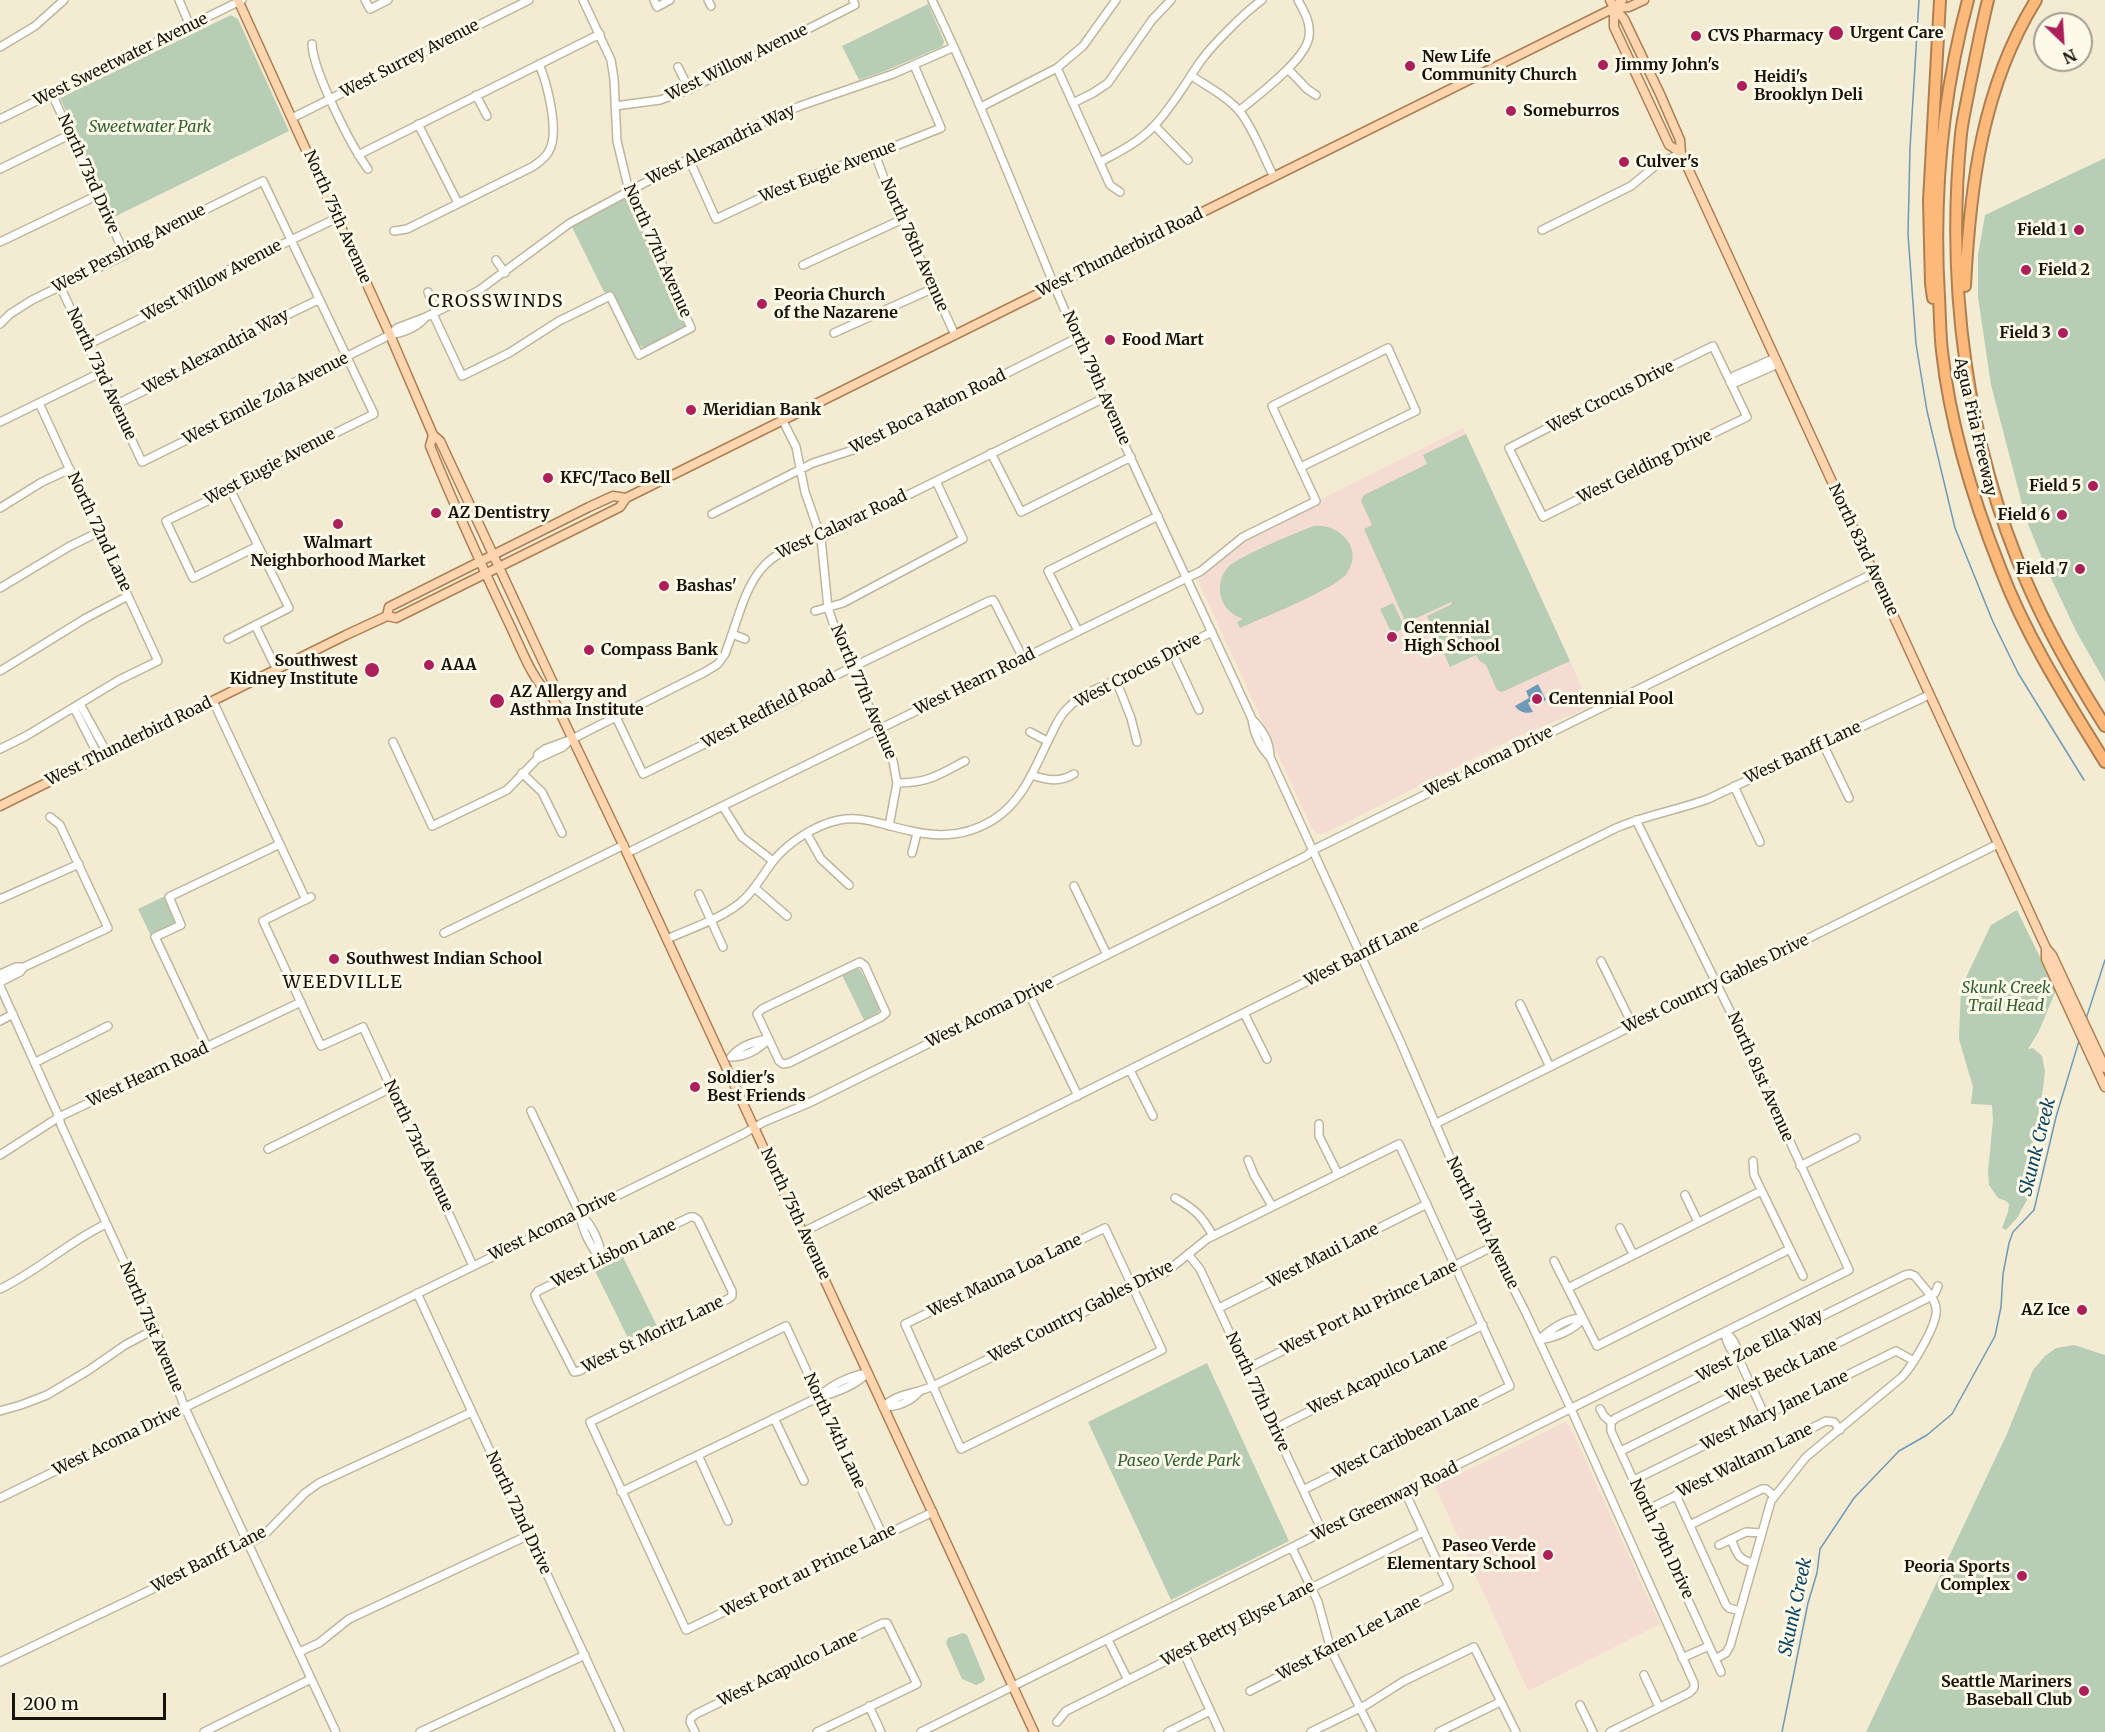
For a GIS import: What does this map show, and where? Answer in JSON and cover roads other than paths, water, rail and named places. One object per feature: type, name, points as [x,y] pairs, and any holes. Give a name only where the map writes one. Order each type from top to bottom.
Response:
[{"type":"highway","points":[[1940,0],[1929,201],[1931,284],[1942,351]]},
{"type":"highway","name":"Agua Fria Freeway","points":[[1968,0],[1952,75],[1940,156],[1937,261],[1942,351],[1960,445],[1980,513],[2001,572],[2053,677],[2105,762]]},
{"type":"highway","name":"Agua Fria Freeway","points":[[1988,0],[1961,132],[1956,238],[1961,319],[1973,408],[1986,464],[2012,546],[2027,583],[2046,623],[2105,726]]},
{"type":"highway","points":[[1961,319],[1972,188],[1980,141],[2005,63],[2036,0]]},
{"type":"main road","name":"North 75th Avenue","points":[[240,0],[433,435],[440,441],[554,685],[553,698]]},
{"type":"main road","name":"West Thunderbird Road","points":[[0,806],[387,616],[396,618],[486,575],[620,507],[626,498],[1274,177],[1622,0]]},
{"type":"main road","name":"West Thunderbird Road","points":[[1612,4],[1629,7],[1644,0]]},
{"type":"main road","name":"North 83rd Avenue","points":[[1612,4],[1614,27],[1632,66],[1669,145],[1681,153]]},
{"type":"main road","name":"North 83rd Avenue","points":[[1612,4],[1624,19],[1660,94],[1680,140],[1681,153],[1776,361],[2046,948],[2055,961],[2105,1068]]},
{"type":"main road","name":"North 75th Avenue","points":[[433,435],[430,446],[486,575],[525,658],[544,691],[553,698],[626,849],[1034,1732]]},
{"type":"main road","name":"West Thunderbird Road","points":[[387,616],[389,607],[613,496],[626,498]]},
{"type":"main road","name":"North 83rd Avenue","points":[[2046,948],[2046,959],[2103,1083]]},
{"type":"street","points":[[0,47],[35,26],[64,0]]},
{"type":"street","points":[[179,0],[190,26]]},
{"type":"street","name":"West Sweetwater Avenue","points":[[0,119],[240,0]]},
{"type":"street","points":[[365,0],[370,9],[388,0]]},
{"type":"street","name":"West Surrey Avenue","points":[[292,118],[529,0]]},
{"type":"street","name":"North 77th Avenue","points":[[432,314],[462,376],[509,353],[559,321],[610,296],[639,355],[691,328],[629,190],[617,141],[613,70],[600,34],[583,0]]},
{"type":"street","points":[[656,3],[670,0]]},
{"type":"street","name":"North 79th Avenue","points":[[932,0],[981,107],[1104,398],[1252,719],[1260,727],[1270,747],[1270,757],[1401,1041],[1435,1124],[1571,1409],[1694,1683],[1694,1688],[1689,1693],[1659,1707]]},
{"type":"street","points":[[981,107],[1057,68],[1083,46],[1116,0]]},
{"type":"street","points":[[1074,103],[1094,93],[1107,82],[1152,20],[1172,0]]},
{"type":"street","points":[[1100,162],[1136,142],[1155,126],[1202,60],[1249,9],[1262,0]]},
{"type":"street","points":[[1239,111],[1288,69],[1300,57],[1308,44],[1310,33],[1308,20],[1298,0]]},
{"type":"street","name":"West Willow Avenue","points":[[615,106],[660,100],[689,89],[854,2]]},
{"type":"street","points":[[358,155],[600,34]]},
{"type":"street","points":[[312,44],[313,56],[331,99],[358,155],[368,169]]},
{"type":"street","name":"West Alexandria Way","points":[[390,335],[397,328],[432,314],[478,291],[570,223],[689,159],[800,106],[914,65],[954,48]]},
{"type":"street","points":[[394,231],[407,229],[532,167],[549,153],[552,133],[551,104],[547,83],[539,64]]},
{"type":"street","name":"West Eugie Avenue","points":[[689,159],[716,219],[801,179],[875,154],[941,128],[914,65]]},
{"type":"street","points":[[678,67],[689,89]]},
{"type":"street","points":[[1057,68],[1110,184],[1120,192]]},
{"type":"street","points":[[1288,69],[1316,95]]},
{"type":"street","points":[[1192,76],[1222,96],[1239,111],[1274,177]]},
{"type":"street","name":"North 73rd Drive","points":[[52,94],[125,255]]},
{"type":"street","points":[[476,95],[487,116]]},
{"type":"street","points":[[418,124],[458,203]]},
{"type":"street","points":[[1155,126],[1188,160]]},
{"type":"street","points":[[0,170],[70,134]]},
{"type":"street","points":[[1542,230],[1631,186],[1655,166],[1681,153]]},
{"type":"street","name":"North 78th Avenue","points":[[875,154],[955,335]]},
{"type":"street","name":"West Pershing Avenue","points":[[0,324],[17,309],[125,255],[166,229],[263,181],[290,240]]},
{"type":"street","points":[[0,242],[98,195]]},
{"type":"street","name":"West Willow Avenue","points":[[87,345],[174,302],[214,277],[337,218]]},
{"type":"street","points":[[803,265],[903,219]]},
{"type":"street","points":[[290,240],[347,357]]},
{"type":"street","points":[[496,260],[505,273]]},
{"type":"street","name":"North 73rd Avenue","points":[[60,286],[142,462]]},
{"type":"street","points":[[834,333],[934,288]]},
{"type":"street","points":[[428,292],[432,314]]},
{"type":"street","name":"West Alexandria Way","points":[[115,405],[200,363],[239,338],[318,300]]},
{"type":"street","name":"West Emile Zola Avenue","points":[[142,462],[390,335]]},
{"type":"street","name":"West Boca Raton Road","points":[[712,514],[825,458],[853,450],[1077,338]]},
{"type":"street","name":"West Crocus Drive","points":[[1543,517],[1509,448],[1713,346],[1730,382]]},
{"type":"street","points":[[1388,348],[1416,411],[1300,467],[1272,406],[1388,348]]},
{"type":"street","name":"West Eugie Avenue","points":[[258,546],[193,578],[166,520],[262,474],[304,448],[374,414],[347,357]]},
{"type":"street","points":[[1730,382],[1734,376],[1746,374],[1776,361]]},
{"type":"street","points":[[0,422],[100,373]]},
{"type":"street","name":"West Gelding Drive","points":[[1543,517],[1616,479],[1636,472],[1747,417],[1730,382]]},
{"type":"street","name":"West Calavar Road","points":[[393,742],[432,826],[502,793],[545,749],[572,739],[712,669],[722,659],[749,587],[765,564],[777,553],[793,545],[821,538],[1104,398]]},
{"type":"street","name":"North 72nd Lane","points":[[39,403],[128,596],[155,662],[156,673]]},
{"type":"street","name":"North 77th Avenue","points":[[783,421],[796,447],[805,492],[821,538],[828,608],[893,761],[897,783],[889,826]]},
{"type":"street","points":[[992,453],[1021,512],[1131,457]]},
{"type":"street","name":"West Hearn Road","points":[[444,933],[723,807],[1201,571],[1243,537],[1316,501],[1300,467]]},
{"type":"street","points":[[0,508],[42,482],[70,469]]},
{"type":"street","points":[[815,611],[843,603],[963,539],[936,481]]},
{"type":"street","points":[[228,639],[289,608],[231,489]]},
{"type":"street","points":[[1078,631],[1048,571],[1158,516]]},
{"type":"street","points":[[0,588],[69,546],[99,532]]},
{"type":"street","name":"West Acoma Drive","points":[[0,1498],[1029,994],[1306,856],[1313,850],[1874,573]]},
{"type":"street","points":[[0,671],[86,618],[128,596]]},
{"type":"street","name":"West Redfield Road","points":[[616,717],[643,774],[793,701],[826,680],[989,600],[993,600],[1023,658]]},
{"type":"street","points":[[255,625],[277,670]]},
{"type":"street","name":"West Crocus Drive","points":[[668,939],[729,911],[755,888],[773,861],[788,846],[807,834],[838,820],[860,818],[917,833],[954,835],[989,822],[1010,808],[1067,709],[1086,694],[1212,632]]},
{"type":"street","points":[[732,634],[746,639]]},
{"type":"street","points":[[1172,652],[1199,710]]},
{"type":"street","points":[[0,749],[119,680],[155,662]]},
{"type":"street","points":[[1116,680],[1131,718],[1137,742]]},
{"type":"street","name":"West Banff Lane","points":[[803,1232],[1361,954],[1636,820],[1690,806],[1929,695]]},
{"type":"street","points":[[213,701],[308,899],[263,921],[301,1002]]},
{"type":"street","points":[[77,706],[103,755]]},
{"type":"street","points":[[1030,732],[1047,741]]},
{"type":"street","points":[[1823,744],[1849,798]]},
{"type":"street","points":[[897,783],[917,783],[938,776],[965,761]]},
{"type":"street","points":[[522,772],[542,792],[562,833]]},
{"type":"street","points":[[1031,775],[1050,781],[1065,780],[1074,774]]},
{"type":"street","points":[[1734,786],[1760,842]]},
{"type":"street","points":[[723,807],[742,837],[773,861]]},
{"type":"street","points":[[0,974],[20,972],[24,967],[108,928],[60,825],[50,816]]},
{"type":"street","name":"North 81st Avenue","points":[[1636,820],[1717,984],[1849,1270]]},
{"type":"street","points":[[912,853],[917,833]]},
{"type":"street","points":[[807,834],[821,859],[849,885]]},
{"type":"street","points":[[207,1047],[155,937],[182,925],[169,897],[280,844]]},
{"type":"street","name":"West Country Gables Drive","points":[[1435,1124],[1998,844]]},
{"type":"street","points":[[0,899],[79,864]]},
{"type":"street","points":[[1074,886],[1107,955]]},
{"type":"street","points":[[755,888],[787,916]]},
{"type":"street","points":[[699,894],[723,946]]},
{"type":"street","points":[[1601,961],[1634,1026]]},
{"type":"street","points":[[860,962],[865,966],[886,1013],[783,1064],[779,1061],[769,1039],[757,1014],[762,1009],[860,962]]},
{"type":"street","points":[[0,984],[11,972]]},
{"type":"street","name":"North 71st Avenue","points":[[0,984],[60,1117],[61,1125],[155,1329],[185,1408],[336,1732]]},
{"type":"street","points":[[1029,994],[1078,1096]]},
{"type":"street","name":"North 73rd Avenue","points":[[301,1002],[321,1046],[363,1027],[472,1266]]},
{"type":"street","name":"West Hearn Road","points":[[0,1155],[60,1117],[301,1002]]},
{"type":"street","points":[[1520,1004],[1550,1067]]},
{"type":"street","points":[[1244,1013],[1267,1059]]},
{"type":"street","points":[[0,1020],[14,1014]]},
{"type":"street","points":[[36,1062],[108,1026]]},
{"type":"street","points":[[769,1039],[761,1047],[740,1058],[731,1058],[737,1050],[757,1040],[769,1039]]},
{"type":"street","points":[[1130,1070],[1154,1116]]},
{"type":"street","points":[[268,1149],[391,1088]]},
{"type":"street","points":[[531,1111],[580,1214],[581,1223],[602,1250],[602,1260]]},
{"type":"street","points":[[1319,1124],[1319,1136],[1338,1174]]},
{"type":"street","points":[[1800,1166],[1856,1138]]},
{"type":"street","name":"West Country Gables Drive","points":[[883,1407],[894,1407],[914,1398],[919,1392],[1166,1272],[1213,1236],[1399,1143],[1427,1204]]},
{"type":"street","points":[[1248,1160],[1272,1206]]},
{"type":"street","points":[[1753,1161],[1754,1175],[1803,1276]]},
{"type":"street","points":[[1568,1288],[1761,1191]]},
{"type":"street","points":[[1686,1195],[1698,1222]]},
{"type":"street","points":[[1175,1198],[1192,1207],[1199,1214],[1213,1236]]},
{"type":"street","points":[[1427,1204],[1483,1325]]},
{"type":"street","name":"West Maui Lane","points":[[1219,1308],[1427,1204]]},
{"type":"street","name":"West Lisbon Lane","points":[[574,1372],[535,1295],[538,1291],[602,1260],[694,1217],[698,1220],[732,1291],[732,1296]]},
{"type":"street","points":[[0,1289],[33,1270],[87,1233],[106,1224]]},
{"type":"street","name":"West Mauna Loa Lane","points":[[933,1386],[905,1324],[1105,1228],[1133,1288]]},
{"type":"street","points":[[1620,1228],[1633,1254]]},
{"type":"street","name":"West Port Au Prince Lane","points":[[1246,1369],[1492,1247]]},
{"type":"street","points":[[1554,1261],[1597,1346],[1790,1249]]},
{"type":"street","name":"North 77th Drive","points":[[1188,1254],[1200,1269],[1219,1308],[1323,1533]]},
{"type":"street","name":"West Greenway Road","points":[[921,1732],[1849,1270]]},
{"type":"street","name":"West Zoe Ella Way","points":[[1611,1422],[1738,1357],[1910,1274],[1915,1276],[1930,1297]]},
{"type":"street","name":"West Beck Lane","points":[[1621,1451],[1930,1297],[1938,1290],[1938,1287]]},
{"type":"street","points":[[933,1386],[961,1449],[1162,1350],[1133,1288]]},
{"type":"street","name":"North 72nd Drive","points":[[417,1293],[620,1732]]},
{"type":"street","name":"West St Moritz Lane","points":[[574,1372],[732,1296]]},
{"type":"street","points":[[1715,1659],[1726,1653],[1730,1646],[1768,1506],[1806,1457],[1896,1384],[1914,1361],[1936,1312],[1930,1297]]},
{"type":"street","points":[[1539,1340],[1550,1338],[1579,1324],[1583,1318]]},
{"type":"street","name":"West Caribbean Lane","points":[[1303,1490],[1510,1386],[1483,1325]]},
{"type":"street","name":"West Acapulco Lane","points":[[1274,1429],[1483,1325]]},
{"type":"street","name":"North 74th Lane","points":[[621,1492],[590,1422],[786,1326],[883,1536]]},
{"type":"street","points":[[0,1411],[47,1395],[125,1345],[155,1329]]},
{"type":"street","points":[[1725,1332],[1732,1337],[1738,1349],[1738,1357],[1765,1416]]},
{"type":"street","name":"West Mary Jane Lane","points":[[1634,1480],[1896,1351],[1914,1361]]},
{"type":"street","points":[[621,1492],[774,1418],[858,1381],[868,1373]]},
{"type":"street","name":"North 79th Drive","points":[[1600,1409],[1611,1422],[1611,1431],[1721,1672]]},
{"type":"street","name":"West Banff Lane","points":[[0,1662],[263,1536],[305,1493],[319,1483],[472,1412]]},
{"type":"street","points":[[774,1418],[804,1481]]},
{"type":"street","name":"West Waltann Lane","points":[[1647,1510],[1826,1421],[1834,1422],[1840,1430]]},
{"type":"street","points":[[698,1455],[728,1521]]},
{"type":"street","points":[[1690,1525],[1762,1489],[1767,1489],[1774,1496]]},
{"type":"street","name":"West Port au Prince Lane","points":[[621,1492],[686,1630],[933,1512]]},
{"type":"street","points":[[1405,1492],[1423,1532]]},
{"type":"street","points":[[1676,1496],[1726,1605],[1740,1611]]},
{"type":"street","points":[[1719,1545],[1751,1531],[1761,1533]]},
{"type":"street","name":"West Karen Lee Lane","points":[[1250,1691],[1331,1650],[1376,1623],[1449,1587],[1423,1532]]},
{"type":"street","name":"West Betty Elyse Lane","points":[[1057,1722],[1066,1711],[1423,1532]]},
{"type":"street","points":[[299,1652],[319,1643],[349,1619],[529,1535]]},
{"type":"street","points":[[1731,1539],[1739,1557],[1753,1563]]},
{"type":"street","points":[[1292,1548],[1321,1609],[1331,1650],[1371,1732]]},
{"type":"street","name":"West Acapulco Lane","points":[[695,1732],[690,1722],[691,1718],[872,1628],[887,1623],[917,1684],[869,1706]]},
{"type":"street","points":[[1108,1640],[1128,1680]]},
{"type":"street","points":[[1682,1658],[1710,1646]]},
{"type":"street","points":[[1311,1732],[1359,1708],[1404,1681],[1474,1647],[1516,1732]]},
{"type":"street","points":[[1183,1651],[1220,1732]]},
{"type":"street","points":[[420,1732],[585,1655]]},
{"type":"street","points":[[1610,1732],[1659,1707],[1644,1675]]},
{"type":"street","points":[[204,1732],[311,1680]]},
{"type":"street","points":[[1439,1732],[1500,1702]]},
{"type":"street","points":[[1580,1705],[1593,1732]]},
{"type":"street","points":[[817,1732],[869,1706],[881,1732]]},
{"type":"street","points":[[1168,1732],[1210,1711]]},
{"type":"water","name":"Centennial Pool","points":[[1538,684],[1546,700],[1534,706],[1531,701],[1528,703],[1533,712],[1525,713],[1518,710],[1515,706],[1529,698],[1526,691]]},
{"type":"waterway","points":[[1919,0],[1910,148],[1908,234],[1916,344],[1927,411],[1955,528],[1993,622],[2018,673],[2084,780]]},
{"type":"waterway","name":"Skunk Creek","points":[[2086,1019],[2105,960]]},
{"type":"waterway","name":"Skunk Creek","points":[[1782,1732],[1808,1603],[1817,1573],[1820,1549],[1854,1498],[1899,1451],[1927,1435],[1952,1414],[1995,1336],[2009,1243],[2013,1232],[2034,1210],[2056,1117],[2079,1041]]},
{"type":"place","name":"Urgent Care","points":[[1836,33]]},
{"type":"place","name":"CVS Pharmacy","points":[[1696,36]]},
{"type":"place","name":"Jimmy John's","points":[[1603,65]]},
{"type":"place","name":"New Life Community Church","points":[[1410,66]]},
{"type":"place","name":"Heidi's Brooklyn Deli","points":[[1742,86]]},
{"type":"place","name":"Someburros","points":[[1511,111]]},
{"type":"place","name":"Culver's","points":[[1624,162]]},
{"type":"place","name":"Field 1","points":[[2079,230]]},
{"type":"place","name":"Field 2","points":[[2026,270]]},
{"type":"place","name":"Peoria Church of the Nazarene","points":[[762,304]]},
{"type":"place","name":"Field 3","points":[[2063,333]]},
{"type":"place","name":"Food Mart","points":[[1110,340]]},
{"type":"place","name":"Meridian Bank","points":[[691,410]]},
{"type":"place","name":"KFC/Taco Bell","points":[[548,478]]},
{"type":"place","name":"Field 5","points":[[2093,486]]},
{"type":"place","name":"AZ Dentistry","points":[[436,513]]},
{"type":"place","name":"Field 6","points":[[2062,515]]},
{"type":"place","name":"Walmart Neighborhood Market","points":[[338,524]]},
{"type":"place","name":"Field 7","points":[[2080,569]]},
{"type":"place","name":"Bashas'","points":[[664,586]]},
{"type":"place","name":"Centennial High School","points":[[1392,637]]},
{"type":"place","name":"Compass Bank","points":[[589,650]]},
{"type":"place","name":"AAA","points":[[429,665]]},
{"type":"place","name":"Southwest Kidney Institute","points":[[372,670]]},
{"type":"place","name":"Centennial Pool","points":[[1537,699]]},
{"type":"place","name":"AZ Allergy and Asthma Institute","points":[[497,701]]},
{"type":"place","name":"Southwest Indian School","points":[[334,959]]},
{"type":"place","name":"Soldier's Best Friends","points":[[695,1087]]},
{"type":"place","name":"AZ Ice","points":[[2082,1310]]},
{"type":"place","name":"Paseo Verde Elementary School","points":[[1548,1555]]},
{"type":"place","name":"Peoria Sports Complex","points":[[2022,1576]]},
{"type":"place","name":"Seattle Mariners Baseball Club","points":[[2084,1691]]},
{"type":"district","name":"CROSSWINDS","points":[[496,302]]},
{"type":"district","name":"WEEDVILLE","points":[[343,983]]},
{"type":"park label","name":"Sweetwater Park","points":[[150,127]]},
{"type":"park label","name":"Skunk Creek Trail Head","points":[[2006,997]]},
{"type":"park label","name":"Paseo Verde Park","points":[[1179,1461]]}]
